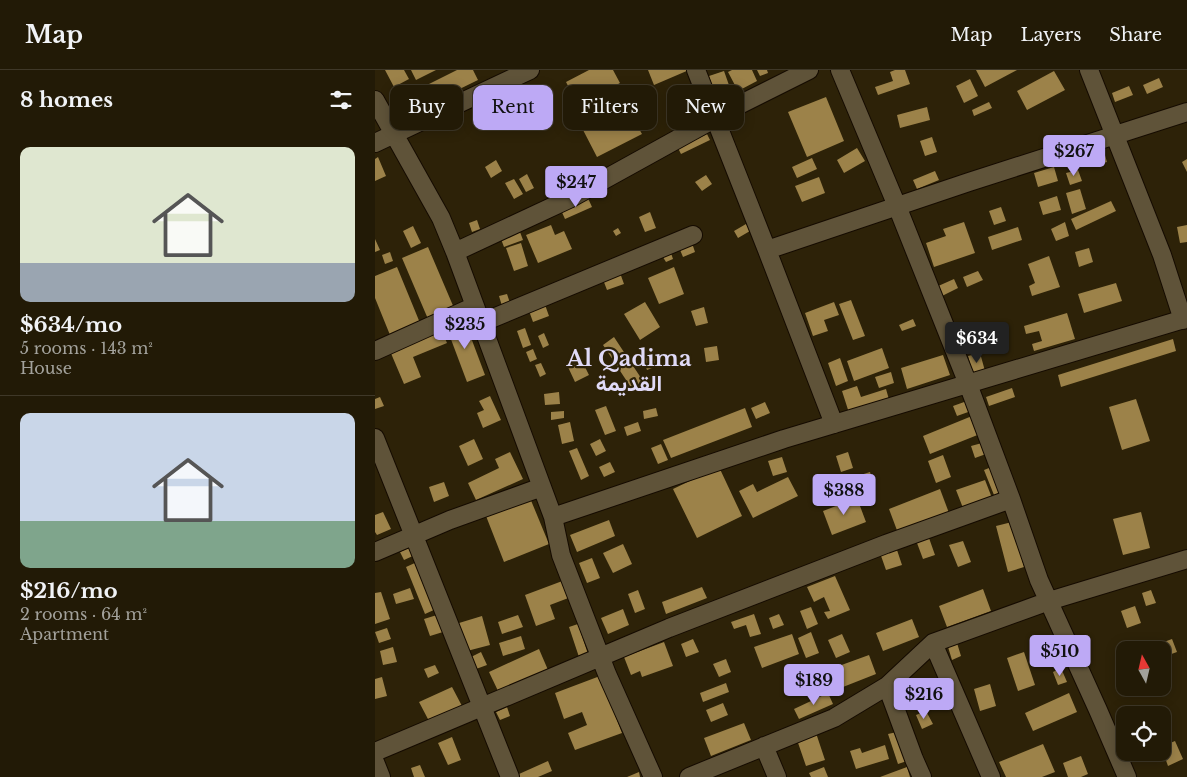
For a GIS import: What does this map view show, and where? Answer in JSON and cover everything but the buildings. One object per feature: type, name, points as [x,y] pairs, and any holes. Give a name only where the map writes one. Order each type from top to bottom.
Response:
[{"type":"street","points":[[375,142],[530,70]]},
{"type":"street","points":[[697,70],[703,85]]},
{"type":"street","points":[[744,102],[809,70]]},
{"type":"street","points":[[840,70],[897,206],[967,384],[1011,499],[1039,580],[1127,777]]},
{"type":"street","points":[[553,517],[784,439],[1185,319],[1089,70]]},
{"type":"street","points":[[375,100],[441,218],[455,252],[553,517],[561,555],[607,674],[653,777]]},
{"type":"street","points":[[767,250],[1115,134],[1187,112]]},
{"type":"street","points":[[455,252],[569,199],[696,130]]},
{"type":"street","points":[[720,130],[834,424]]},
{"type":"street","points":[[481,323],[693,235]]},
{"type":"street","points":[[375,351],[475,306]]},
{"type":"street","points":[[375,438],[510,777]]},
{"type":"street","points":[[375,552],[450,520],[542,487]]},
{"type":"street","points":[[375,752],[697,617],[1011,499]]},
{"type":"street","points":[[689,777],[834,718],[887,686],[933,643],[1049,600],[1187,559]]},
{"type":"street","points":[[933,643],[991,777]]},
{"type":"street","points":[[887,686],[922,777]]},
{"type":"street","points":[[764,746],[777,777]]},
{"type":"street","points":[[375,762],[381,777]]},
{"type":"district","name":"Al Qadima القديمة","points":[[629,370]]}]
